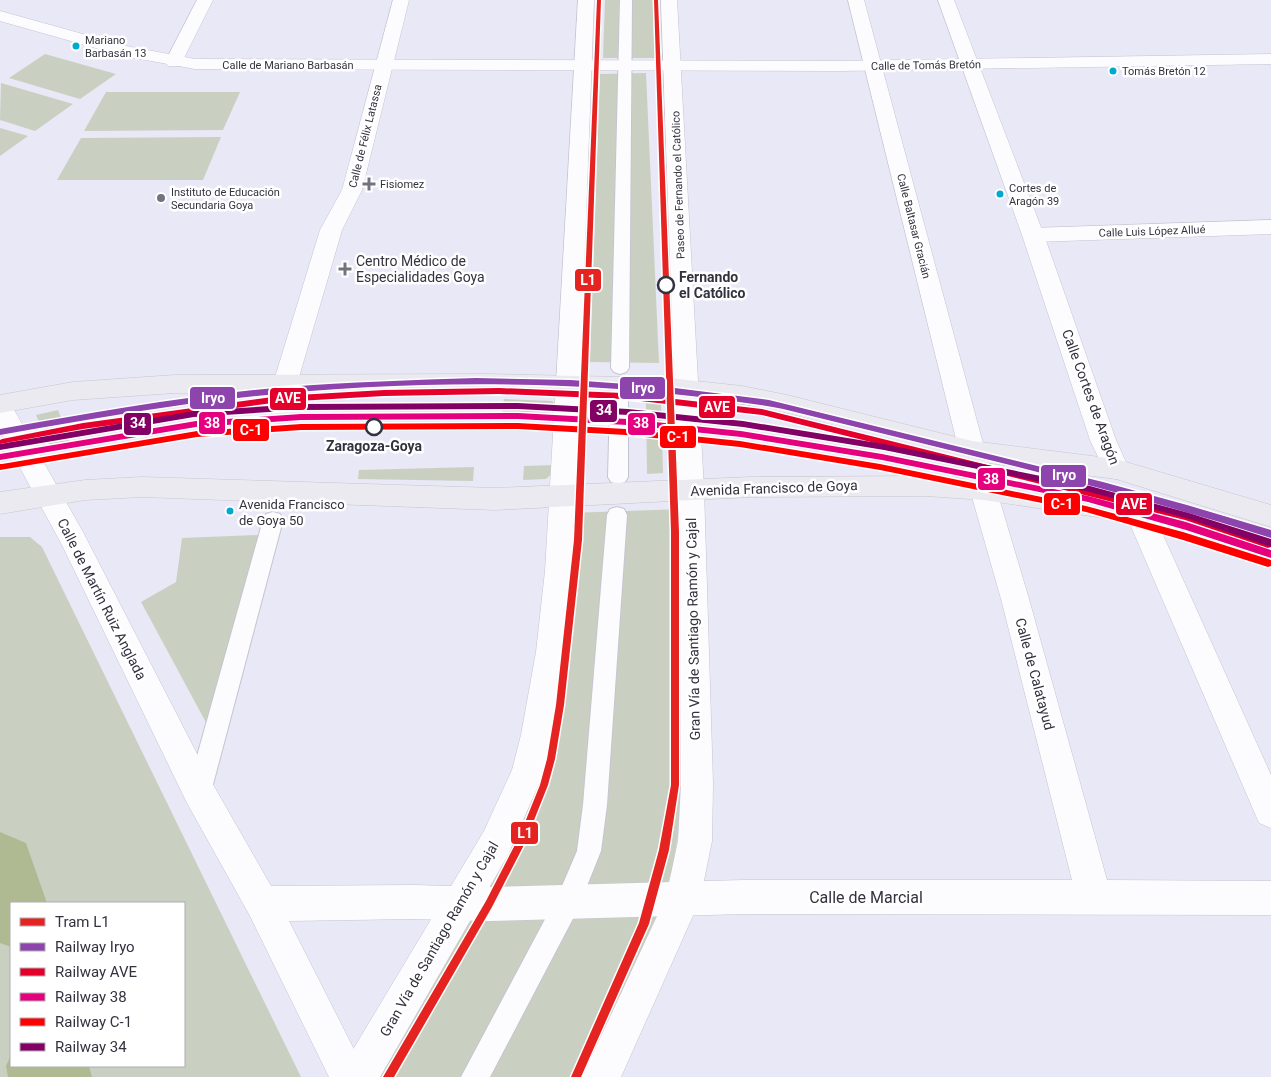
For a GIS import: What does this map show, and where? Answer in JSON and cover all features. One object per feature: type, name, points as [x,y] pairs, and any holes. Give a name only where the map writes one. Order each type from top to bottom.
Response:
[{"type":"main road","points":[[0,404],[73,391],[127,386],[568,384],[686,389],[787,404],[972,451],[1116,469],[1271,516]]},
{"type":"main road","name":"Calle Cortes de Aragón","points":[[1116,469],[1140,514]]},
{"type":"main road","name":"Avenida Francisco de Goya","points":[[0,503],[47,496],[142,487],[470,499],[561,497],[751,487],[869,485],[984,490],[1140,514],[1271,556]]},
{"type":"street","points":[[174,62],[205,0]]},
{"type":"street","name":"Calle de Félix Latassa","points":[[286,384],[331,230],[352,190],[401,0]]},
{"type":"street","points":[[568,384],[586,0]]},
{"type":"street","points":[[620,368],[626,0]]},
{"type":"street","name":"Paseo de Fernando el Católico","points":[[668,0],[673,65],[691,490]]},
{"type":"street","name":"Calle Baltasar Gracián","points":[[856,0],[972,451]]},
{"type":"street","name":"Calle Cortes de Aragón","points":[[946,0],[1034,235],[1104,440],[1116,469]]},
{"type":"street","name":"Calle de Mariano Barbasán","points":[[0,16],[124,51],[174,62],[217,65],[582,66]]},
{"type":"street","name":"Calle de Tomás Bretón","points":[[582,66],[970,64],[1271,58]]},
{"type":"street","name":"Calle Luis López Allué","points":[[1034,235],[1271,227]]},
{"type":"street","name":"Gran Vía de Santiago Ramón y Cajal","points":[[359,1077],[496,843],[528,772],[537,735],[551,652],[559,571],[561,497],[568,384]]},
{"type":"street","points":[[618,477],[619,400]]},
{"type":"street","name":"Calle de Martín Ruiz Anglada","points":[[0,408],[73,540],[199,792],[262,904],[349,1077]]},
{"type":"street","name":"Calle de Calatayud","points":[[972,451],[1016,599],[1094,898]]},
{"type":"street","name":"Gran Vía de Santiago Ramón y Cajal","points":[[600,1077],[683,900],[695,841],[697,784],[691,490]]},
{"type":"street","name":"Calle Cortes de Aragón","points":[[1140,514],[1271,812]]},
{"type":"street","points":[[475,1077],[568,902],[589,851],[595,806],[617,516]]},
{"type":"street","points":[[199,792],[273,520]]},
{"type":"street","name":"Calle de Marcial","points":[[461,904],[744,897],[1271,898]]},
{"type":"street","points":[[262,904],[413,902],[461,904]]},
{"type":"green space","points":[[605,0],[653,0],[655,58],[603,58]]},
{"type":"green space","points":[[45,54],[116,74],[80,99],[9,78]]},
{"type":"green space","points":[[646,73],[659,363],[590,362],[600,74]]},
{"type":"green space","points":[[1,83],[73,104],[35,131],[0,120]]},
{"type":"green space","points":[[106,92],[240,92],[223,130],[84,131]]},
{"type":"green space","points":[[0,128],[28,136],[0,156]]},
{"type":"green space","points":[[221,137],[203,180],[57,180],[81,138]]},
{"type":"green space","points":[[504,399],[552,401],[557,412],[502,413]]},
{"type":"green space","points":[[646,402],[661,402],[663,473],[647,474]]},
{"type":"green space","points":[[58,410],[70,440],[51,448],[36,415]]},
{"type":"green space","points":[[554,465],[553,473],[546,479],[523,480],[524,466]]},
{"type":"green space","points":[[474,467],[473,481],[358,479],[359,470]]},
{"type":"green space","points":[[683,509],[683,807],[672,870],[658,914],[588,1077],[377,1077],[506,848],[569,513]]},
{"type":"green space","points":[[259,535],[209,728],[141,602],[176,582],[182,538]]},
{"type":"green space","points":[[0,537],[30,537],[42,547],[301,1077],[0,1077]]},
{"type":"waterway","points":[[0,869],[10,905]]},
{"type":"waterway","points":[[48,1067],[50,1077]]},
{"type":"tram line","name":"L1","points":[[388,1077],[489,904],[522,840],[544,785],[551,759],[560,705],[578,540],[599,0]]},
{"type":"tram line","name":"L1","points":[[576,1077],[644,924],[664,850],[675,785],[675,532],[656,0]]},
{"type":"rail line","name":"Iryo","points":[[0,432],[94,415],[284,390],[476,381],[571,383],[667,390],[783,406],[1103,486],[1271,534]]},
{"type":"rail line","name":"AVE","points":[[2,442],[83,426],[280,399],[384,393],[499,391],[623,396],[762,412],[1185,517],[1268,544]]},
{"type":"rail line","name":"34","points":[[0,447],[194,414],[300,407],[518,406],[628,412],[743,424],[884,447],[1090,489],[1189,516],[1271,543]]},
{"type":"rail line","name":"38","points":[[0,457],[196,424],[301,417],[518,416],[627,422],[741,434],[882,457],[1088,499],[1186,526],[1271,554]]},
{"type":"rail line","name":"C-1","points":[[2,467],[197,434],[301,427],[518,426],[626,432],[740,444],[880,467],[1086,509],[1183,536],[1268,563]]},
{"type":"place","name":"Mariano Barbasán 13","points":[[76,46]]},
{"type":"place","name":"Tomás Bretón 12","points":[[1113,71]]},
{"type":"place","name":"Fisiomez","points":[[369,184]]},
{"type":"place","name":"Cortes de Aragón 39","points":[[1000,194]]},
{"type":"place","name":"Instituto de Educación Secundaria Goya","points":[[161,198]]},
{"type":"place","name":"Centro Médico de Especialidades Goya","points":[[345,269]]},
{"type":"place","name":"Fernando el Católico","points":[[666,285]]},
{"type":"place","name":"Zaragoza-Goya","points":[[374,427]]},
{"type":"place","name":"Avenida Francisco de Goya 50","points":[[230,511]]}]
